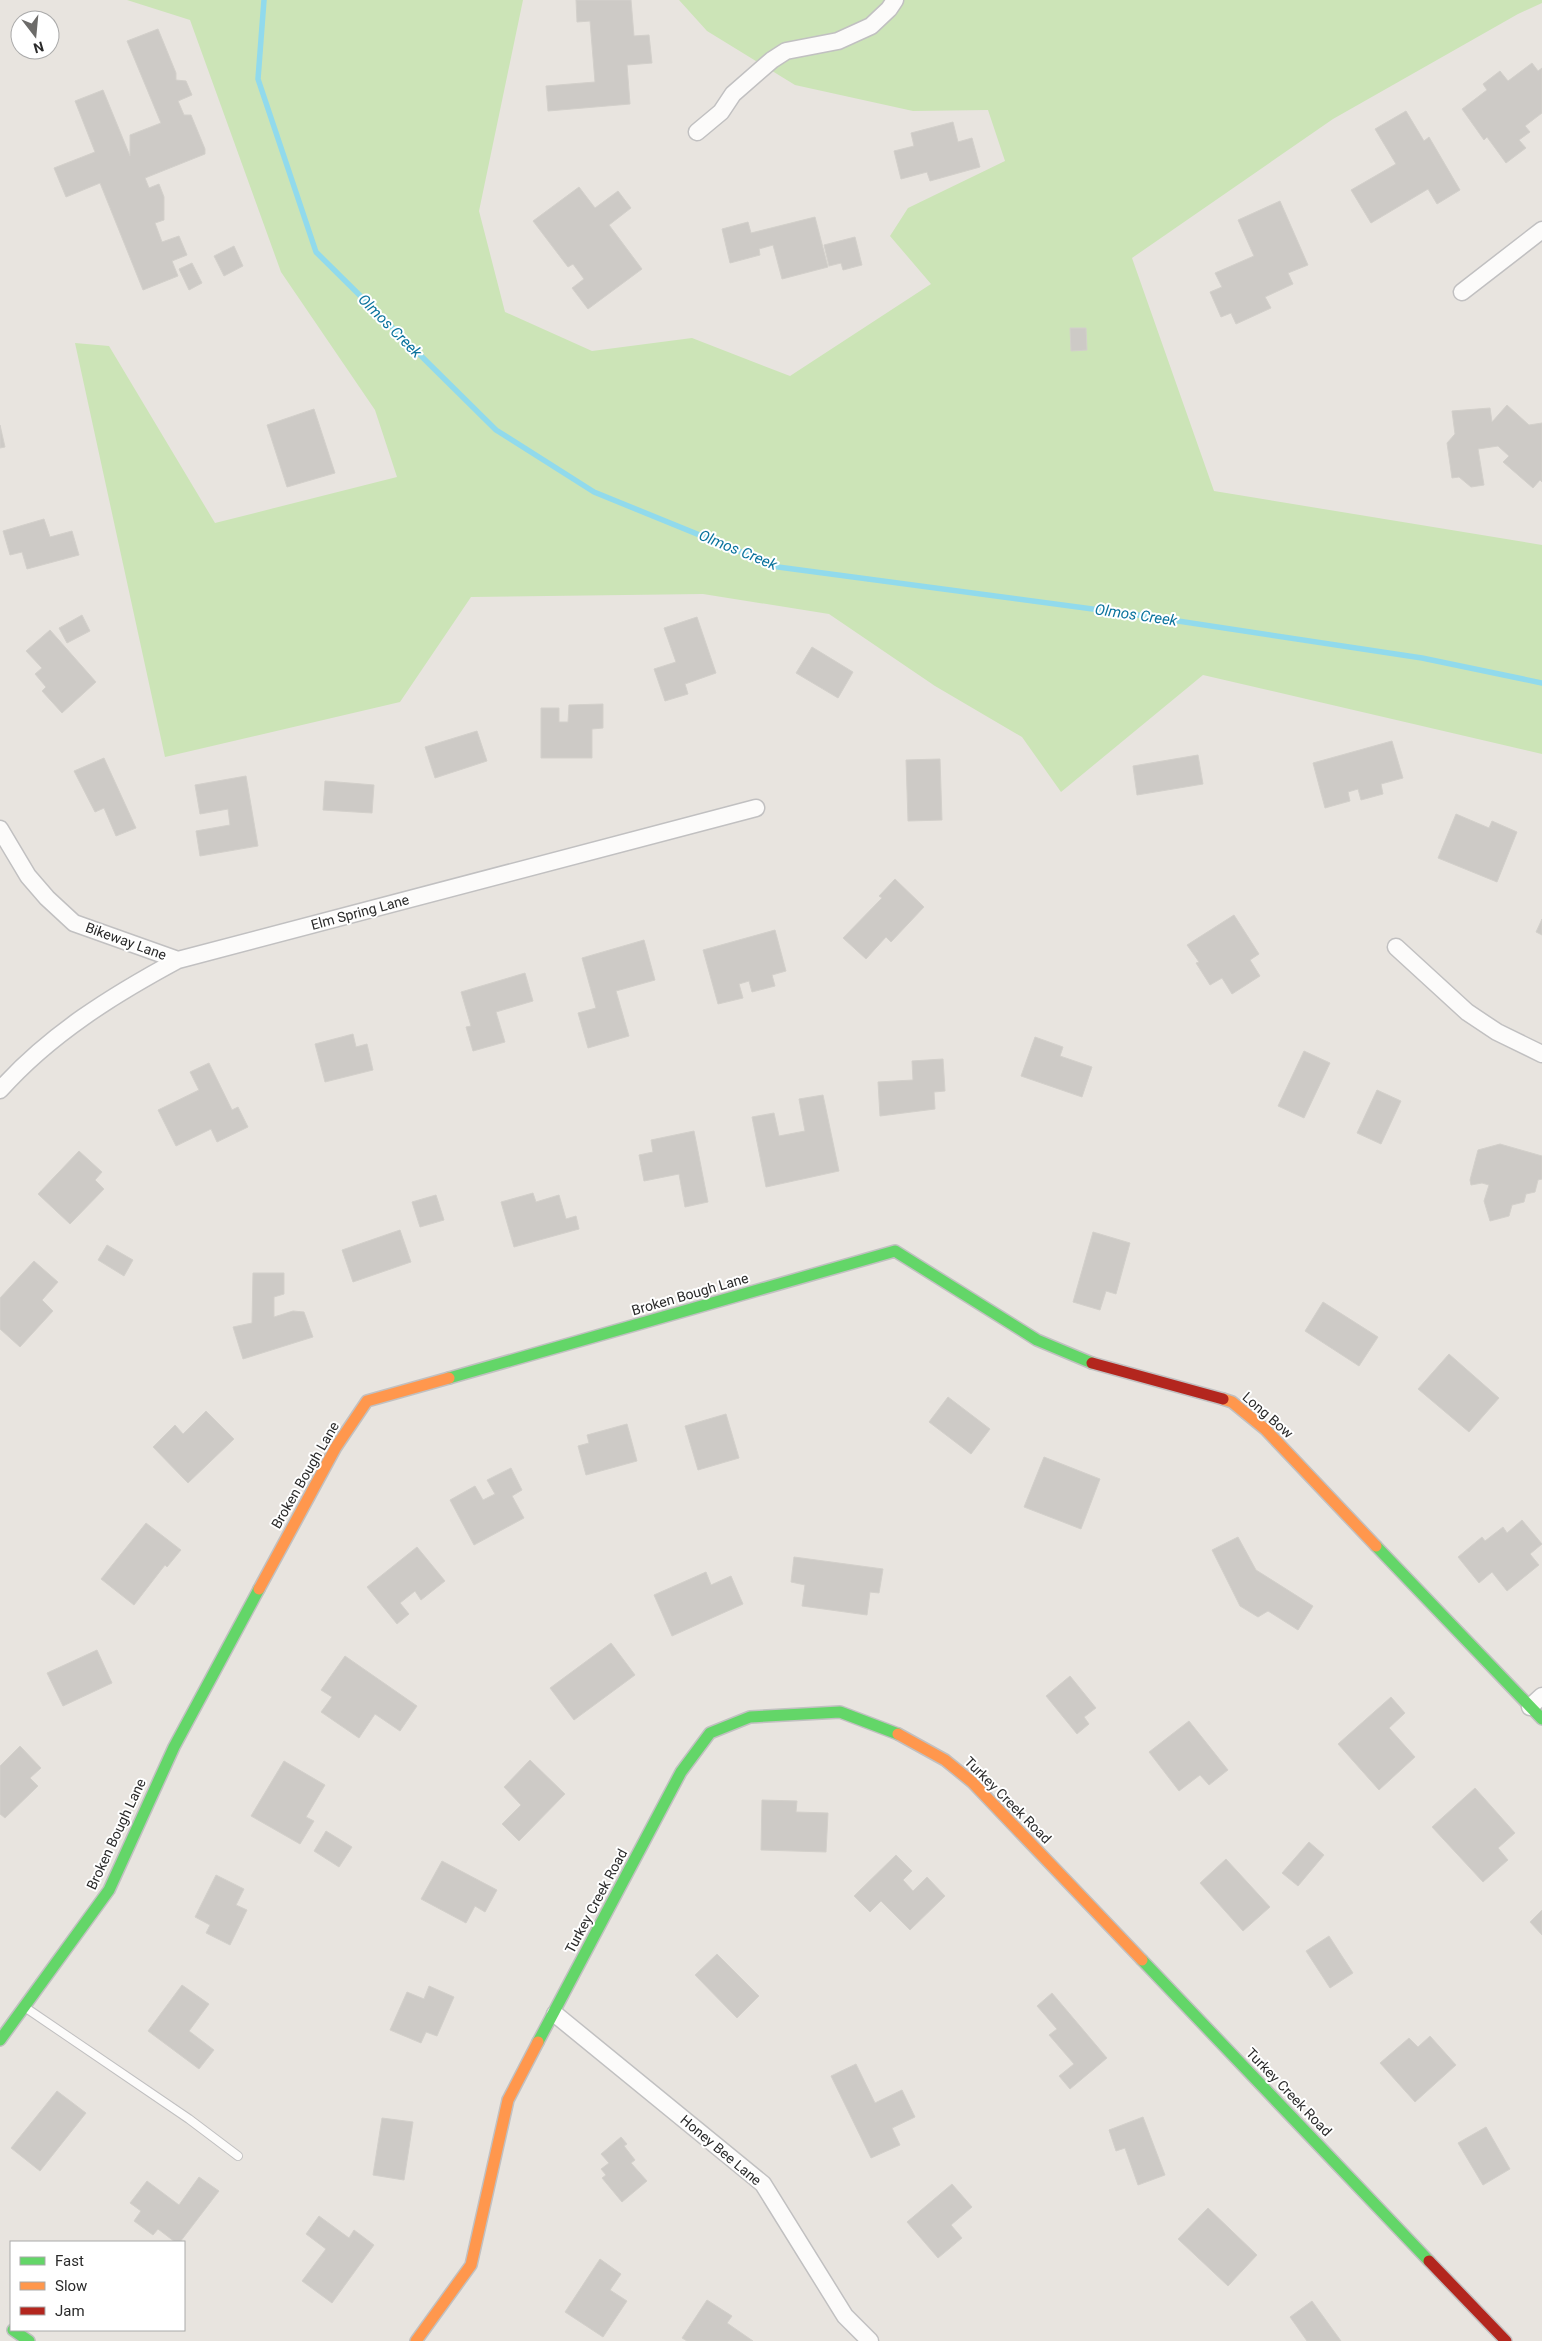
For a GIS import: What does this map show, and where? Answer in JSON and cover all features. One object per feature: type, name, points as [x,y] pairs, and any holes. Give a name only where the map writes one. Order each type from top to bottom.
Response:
[{"type":"street","points":[[697,132],[721,112],[733,94],[772,60],[786,51],[838,41],[871,26],[889,9],[895,0]]},
{"type":"street","points":[[1462,292],[1542,230]]},
{"type":"street","name":"Elm Spring Lane","points":[[0,1090],[46,1044],[120,991],[178,960],[756,808]]},
{"type":"street","name":"Bikeway Lane","points":[[0,829],[28,876],[47,898],[74,923],[178,960]]},
{"type":"street","points":[[1396,948],[1467,1012],[1497,1032],[1542,1054]]},
{"type":"street","name":"Long Bow","points":[[895,1251],[1037,1340],[1092,1363],[1232,1402],[1265,1429],[1536,1702],[1542,1719]]},
{"type":"street","name":"Broken Bough Lane","points":[[0,2040],[109,1890],[174,1746],[336,1447],[367,1401],[895,1251]]},
{"type":"street","name":"Turkey Creek Road","points":[[416,2341],[471,2265],[508,2100],[681,1772],[710,1733],[750,1717],[840,1712],[895,1732],[945,1760],[972,1782],[1506,2341]]},
{"type":"street","name":"Honey Bee Lane","points":[[555,2014],[763,2184],[845,2316],[870,2341]]},
{"type":"street","points":[[15,2331],[29,2341]]},
{"type":"lane","points":[[25,2006],[189,2119],[238,2156]]},
{"type":"green space","points":[[127,0],[523,0],[479,211],[505,312],[592,351],[692,338],[790,376],[931,284],[890,236],[908,208],[1005,161],[988,110],[913,111],[795,85],[707,31],[679,0],[1542,0],[1542,3],[1518,14],[1333,119],[1132,258],[1214,491],[1542,545],[1542,754],[1203,675],[1061,792],[1022,737],[935,686],[829,614],[703,594],[471,597],[400,702],[165,757],[75,343],[109,346],[215,523],[397,477],[375,410],[281,272],[190,20]]},
{"type":"building","points":[[576,0],[631,0],[634,36],[649,35],[652,63],[627,65],[630,104],[548,111],[546,86],[595,82],[590,21],[577,22]]},
{"type":"building","points":[[158,29],[176,73],[176,80],[186,81],[192,95],[178,101],[184,115],[191,115],[205,149],[205,154],[145,178],[149,188],[159,184],[164,197],[164,220],[155,223],[162,242],[179,236],[187,255],[172,261],[178,276],[143,290],[100,183],[66,197],[54,168],[95,152],[75,101],[103,90],[130,156],[130,135],[161,123],[127,41]]},
{"type":"building","points":[[1532,63],[1538,71],[1542,68],[1542,113],[1525,126],[1530,132],[1519,140],[1526,148],[1506,163],[1487,137],[1484,140],[1462,109],[1487,90],[1483,84],[1500,71],[1508,81]]},
{"type":"building","points":[[1406,111],[1424,141],[1429,137],[1460,190],[1437,204],[1428,189],[1371,223],[1351,190],[1396,164],[1375,129]]},
{"type":"building","points":[[953,122],[958,142],[972,138],[980,167],[930,181],[927,172],[901,179],[894,151],[914,146],[911,133]]},
{"type":"building","points":[[579,187],[595,208],[618,191],[631,208],[609,225],[642,269],[588,309],[572,288],[584,279],[573,264],[568,267],[533,221]]},
{"type":"building","points":[[1280,201],[1308,265],[1288,273],[1293,284],[1265,297],[1271,308],[1236,324],[1231,313],[1221,317],[1210,292],[1222,287],[1215,273],[1254,256],[1238,220]]},
{"type":"building","points":[[815,217],[828,267],[782,279],[773,245],[759,249],[760,255],[730,263],[722,229],[748,222],[751,233]]},
{"type":"building","points":[[855,237],[862,265],[843,270],[841,263],[829,266],[824,245]]},
{"type":"building","points":[[234,246],[243,266],[224,276],[214,256]]},
{"type":"building","points":[[192,263],[202,283],[189,290],[179,269]]},
{"type":"building","points":[[1070,328],[1086,328],[1087,350],[1071,351]]},
{"type":"building","points":[[1507,405],[1529,425],[1542,423],[1542,482],[1540,480],[1533,488],[1503,462],[1509,456],[1498,446],[1478,449],[1484,485],[1471,487],[1459,477],[1452,478],[1447,443],[1455,434],[1452,411],[1490,408],[1492,422]]},
{"type":"building","points":[[314,409],[335,473],[287,487],[267,425]]},
{"type":"building","points":[[0,425],[5,447],[0,448]]},
{"type":"building","points":[[44,519],[50,537],[72,531],[79,555],[27,569],[22,552],[10,555],[3,531]]},
{"type":"building","points":[[82,615],[90,631],[67,643],[59,628]]},
{"type":"building","points":[[697,617],[716,673],[685,684],[688,694],[665,701],[654,669],[676,662],[664,628]]},
{"type":"building","points":[[50,630],[96,682],[62,713],[42,691],[46,687],[35,674],[42,668],[26,651]]},
{"type":"building","points":[[812,647],[853,672],[838,698],[796,673]]},
{"type":"building","points":[[603,704],[603,728],[592,729],[592,758],[541,758],[541,708],[559,708],[559,722],[568,722],[569,705]]},
{"type":"building","points":[[477,731],[487,761],[435,778],[425,747]]},
{"type":"building","points":[[1392,741],[1403,778],[1381,784],[1383,794],[1361,800],[1358,789],[1348,792],[1350,801],[1325,808],[1313,763]]},
{"type":"building","points":[[1198,755],[1203,784],[1137,795],[1133,766]]},
{"type":"building","points":[[104,758],[136,828],[116,836],[104,808],[95,812],[74,771]]},
{"type":"building","points":[[940,759],[942,820],[908,821],[906,760]]},
{"type":"building","points":[[246,776],[258,846],[200,856],[196,831],[230,825],[228,809],[200,814],[195,785]]},
{"type":"building","points":[[325,781],[374,785],[372,813],[323,810]]},
{"type":"building","points":[[1456,814],[1489,828],[1492,821],[1517,832],[1497,882],[1438,858]]},
{"type":"building","points":[[895,879],[924,907],[891,942],[886,937],[866,959],[843,938],[882,898],[879,896]]},
{"type":"building","points":[[1234,915],[1259,954],[1250,960],[1260,976],[1232,994],[1222,978],[1210,985],[1196,963],[1199,962],[1187,945]]},
{"type":"building","points":[[1542,919],[1542,935],[1536,932]]},
{"type":"building","points":[[775,930],[786,971],[772,975],[775,986],[752,992],[749,981],[739,984],[743,998],[718,1004],[703,950]]},
{"type":"building","points":[[644,940],[655,980],[616,991],[629,1036],[588,1048],[578,1013],[596,1008],[582,958]]},
{"type":"building","points":[[525,973],[533,1001],[496,1012],[505,1042],[473,1051],[466,1027],[471,1026],[461,992]]},
{"type":"building","points":[[353,1034],[356,1047],[367,1044],[373,1070],[325,1082],[315,1044]]},
{"type":"building","points":[[1035,1037],[1063,1047],[1060,1056],[1092,1067],[1082,1097],[1021,1076]]},
{"type":"building","points":[[1304,1051],[1330,1063],[1304,1118],[1278,1106]]},
{"type":"building","points":[[943,1059],[945,1091],[934,1092],[935,1109],[880,1116],[878,1082],[913,1080],[912,1061]]},
{"type":"building","points":[[209,1063],[232,1110],[238,1107],[248,1127],[217,1142],[211,1129],[176,1146],[158,1110],[199,1090],[190,1072]]},
{"type":"building","points":[[1377,1090],[1401,1101],[1381,1144],[1357,1133]]},
{"type":"building","points":[[823,1095],[839,1171],[766,1187],[752,1117],[774,1113],[779,1136],[805,1131],[799,1099]]},
{"type":"building","points":[[694,1131],[708,1202],[685,1207],[679,1174],[644,1181],[639,1155],[653,1152],[651,1140]]},
{"type":"building","points":[[1500,1144],[1542,1156],[1542,1179],[1538,1180],[1535,1192],[1526,1194],[1524,1202],[1512,1205],[1509,1216],[1490,1221],[1484,1201],[1489,1185],[1482,1183],[1471,1185],[1470,1180],[1478,1150]]},
{"type":"building","points":[[79,1151],[102,1172],[95,1180],[104,1189],[70,1224],[38,1194]]},
{"type":"building","points":[[533,1193],[536,1202],[559,1195],[566,1219],[576,1216],[579,1229],[514,1247],[501,1202]]},
{"type":"building","points":[[436,1195],[444,1220],[420,1227],[412,1202]]},
{"type":"building","points":[[400,1230],[411,1262],[353,1282],[342,1250]]},
{"type":"building","points":[[1093,1232],[1130,1243],[1116,1294],[1106,1291],[1100,1310],[1073,1302]]},
{"type":"building","points":[[107,1245],[133,1260],[124,1276],[98,1260]]},
{"type":"building","points":[[34,1261],[58,1282],[42,1300],[53,1311],[20,1347],[0,1329],[0,1298]]},
{"type":"building","points":[[253,1273],[284,1273],[284,1294],[274,1297],[274,1317],[293,1311],[304,1312],[313,1337],[243,1359],[233,1327],[252,1323]]},
{"type":"building","points":[[1323,1302],[1378,1337],[1359,1366],[1305,1331]]},
{"type":"building","points":[[1449,1354],[1499,1398],[1469,1432],[1418,1389]]},
{"type":"building","points":[[948,1397],[990,1429],[971,1454],[929,1422]]},
{"type":"building","points":[[206,1411],[234,1439],[188,1483],[153,1447],[175,1425],[183,1434]]},
{"type":"building","points":[[726,1414],[739,1458],[698,1470],[685,1426]]},
{"type":"building","points":[[627,1424],[637,1461],[586,1475],[578,1446],[589,1443],[587,1435]]},
{"type":"building","points":[[1044,1457],[1100,1479],[1081,1529],[1024,1507]]},
{"type":"building","points":[[511,1468],[522,1490],[512,1496],[524,1518],[474,1545],[450,1500],[475,1486],[483,1500],[495,1494],[487,1480]]},
{"type":"building","points":[[1522,1520],[1542,1544],[1530,1554],[1539,1565],[1507,1591],[1492,1572],[1479,1583],[1458,1557],[1482,1537],[1485,1541],[1503,1527],[1507,1533]]},
{"type":"building","points":[[146,1523],[181,1550],[167,1567],[165,1565],[134,1605],[101,1579]]},
{"type":"building","points":[[1238,1537],[1256,1570],[1313,1606],[1298,1630],[1268,1611],[1258,1617],[1240,1606],[1212,1550]]},
{"type":"building","points":[[417,1547],[445,1581],[421,1600],[415,1591],[400,1603],[409,1614],[397,1624],[367,1587]]},
{"type":"building","points":[[794,1557],[883,1569],[879,1593],[870,1592],[867,1615],[802,1606],[805,1585],[791,1582]]},
{"type":"building","points":[[706,1572],[711,1585],[731,1576],[743,1604],[672,1636],[654,1595]]},
{"type":"building","points":[[611,1643],[635,1675],[574,1720],[550,1688]]},
{"type":"building","points":[[97,1650],[112,1683],[63,1706],[47,1673]]},
{"type":"building","points":[[345,1656],[417,1706],[400,1731],[375,1714],[359,1738],[321,1712],[332,1697],[321,1690]]},
{"type":"building","points":[[1070,1676],[1096,1708],[1084,1717],[1089,1724],[1077,1734],[1046,1696]]},
{"type":"building","points":[[1391,1697],[1405,1713],[1389,1728],[1415,1757],[1379,1790],[1338,1744]]},
{"type":"building","points":[[1189,1721],[1228,1770],[1209,1785],[1200,1775],[1179,1791],[1149,1752]]},
{"type":"building","points":[[20,1746],[41,1768],[30,1778],[38,1786],[5,1818],[0,1814],[0,1766]]},
{"type":"building","points":[[530,1760],[565,1794],[519,1841],[502,1824],[521,1805],[504,1787]]},
{"type":"building","points":[[284,1761],[325,1785],[306,1817],[314,1821],[300,1844],[251,1816]]},
{"type":"building","points":[[1475,1788],[1515,1833],[1498,1848],[1508,1860],[1483,1882],[1432,1827]]},
{"type":"building","points":[[762,1800],[797,1801],[796,1812],[828,1813],[826,1852],[761,1850]]},
{"type":"building","points":[[326,1831],[352,1847],[339,1867],[314,1851]]},
{"type":"building","points":[[1309,1842],[1324,1855],[1298,1886],[1282,1873]]},
{"type":"building","points":[[896,1855],[912,1871],[903,1880],[913,1891],[927,1877],[945,1896],[910,1930],[881,1901],[870,1912],[854,1896]]},
{"type":"building","points":[[1226,1859],[1270,1907],[1243,1931],[1200,1883]]},
{"type":"building","points":[[442,1861],[497,1890],[485,1912],[475,1906],[466,1923],[421,1899]]},
{"type":"building","points":[[216,1875],[244,1889],[236,1905],[247,1910],[230,1945],[206,1933],[210,1925],[195,1917]]},
{"type":"building","points":[[1542,1910],[1542,1935],[1530,1922]]},
{"type":"building","points":[[1329,1936],[1353,1973],[1330,1988],[1306,1951]]},
{"type":"building","points":[[717,1954],[759,1996],[737,2018],[695,1975]]},
{"type":"building","points":[[182,1985],[209,2004],[189,2031],[214,2050],[199,2069],[148,2031]]},
{"type":"building","points":[[429,1986],[454,1997],[437,2036],[426,2032],[421,2043],[390,2030],[407,1992],[424,1999]]},
{"type":"building","points":[[1052,1993],[1107,2058],[1070,2089],[1059,2076],[1074,2064],[1049,2035],[1057,2029],[1037,2006]]},
{"type":"building","points":[[1430,2036],[1456,2065],[1415,2102],[1380,2063],[1409,2038],[1418,2047]]},
{"type":"building","points":[[856,2064],[875,2103],[902,2090],[915,2117],[892,2128],[900,2145],[871,2158],[831,2076]]},
{"type":"building","points":[[57,2091],[86,2113],[40,2171],[11,2148]]},
{"type":"building","points":[[1143,2117],[1165,2175],[1138,2185],[1125,2148],[1116,2151],[1109,2130]]},
{"type":"building","points":[[382,2118],[413,2122],[404,2180],[373,2175]]},
{"type":"building","points":[[1486,2127],[1510,2169],[1483,2185],[1458,2143]]},
{"type":"building","points":[[621,2137],[627,2144],[624,2146],[635,2160],[631,2163],[647,2181],[622,2202],[602,2178],[606,2175],[601,2169],[609,2163],[601,2154]]},
{"type":"building","points":[[199,2177],[219,2191],[181,2241],[174,2241],[158,2229],[153,2235],[134,2221],[141,2211],[130,2203],[147,2181],[179,2205]]},
{"type":"building","points":[[952,2184],[972,2207],[951,2225],[962,2238],[938,2258],[907,2222]]},
{"type":"building","points":[[1208,2208],[1257,2255],[1228,2286],[1178,2239]]},
{"type":"building","points":[[319,2216],[349,2238],[354,2230],[374,2245],[332,2303],[302,2281],[326,2249],[306,2234]]},
{"type":"building","points":[[600,2259],[621,2274],[610,2290],[627,2301],[603,2337],[565,2312]]},
{"type":"building","points":[[707,2300],[732,2316],[727,2323],[753,2341],[687,2341],[682,2338]]},
{"type":"building","points":[[1312,2301],[1341,2341],[1307,2341],[1290,2317]]},
{"type":"waterway","name":"Olmos Creek","points":[[264,0],[258,79],[316,252],[496,430],[594,492],[778,567],[1145,616],[1422,658],[1542,683]]},
{"type":"traffic: fast","points":[[449,1378],[895,1251],[1037,1340],[1092,1363]]},
{"type":"traffic: fast","points":[[1376,1546],[1542,1719]]},
{"type":"traffic: fast","points":[[0,2040],[109,1890],[174,1747],[259,1589]]},
{"type":"traffic: fast","points":[[538,2042],[681,1772],[710,1733],[750,1717],[840,1712],[898,1734]]},
{"type":"traffic: fast","points":[[1142,1960],[1429,2261]]},
{"type":"traffic: fast","points":[[14,2331],[29,2341]]},
{"type":"traffic: slow","points":[[259,1589],[336,1447],[367,1401],[449,1378]]},
{"type":"traffic: slow","points":[[1223,1399],[1232,1402],[1265,1429],[1376,1546]]},
{"type":"traffic: slow","points":[[898,1734],[945,1760],[972,1782],[1142,1960]]},
{"type":"traffic: slow","points":[[416,2341],[471,2265],[508,2100],[538,2042]]},
{"type":"traffic: jam","points":[[1092,1363],[1223,1399]]},
{"type":"traffic: jam","points":[[1429,2261],[1506,2341]]}]
